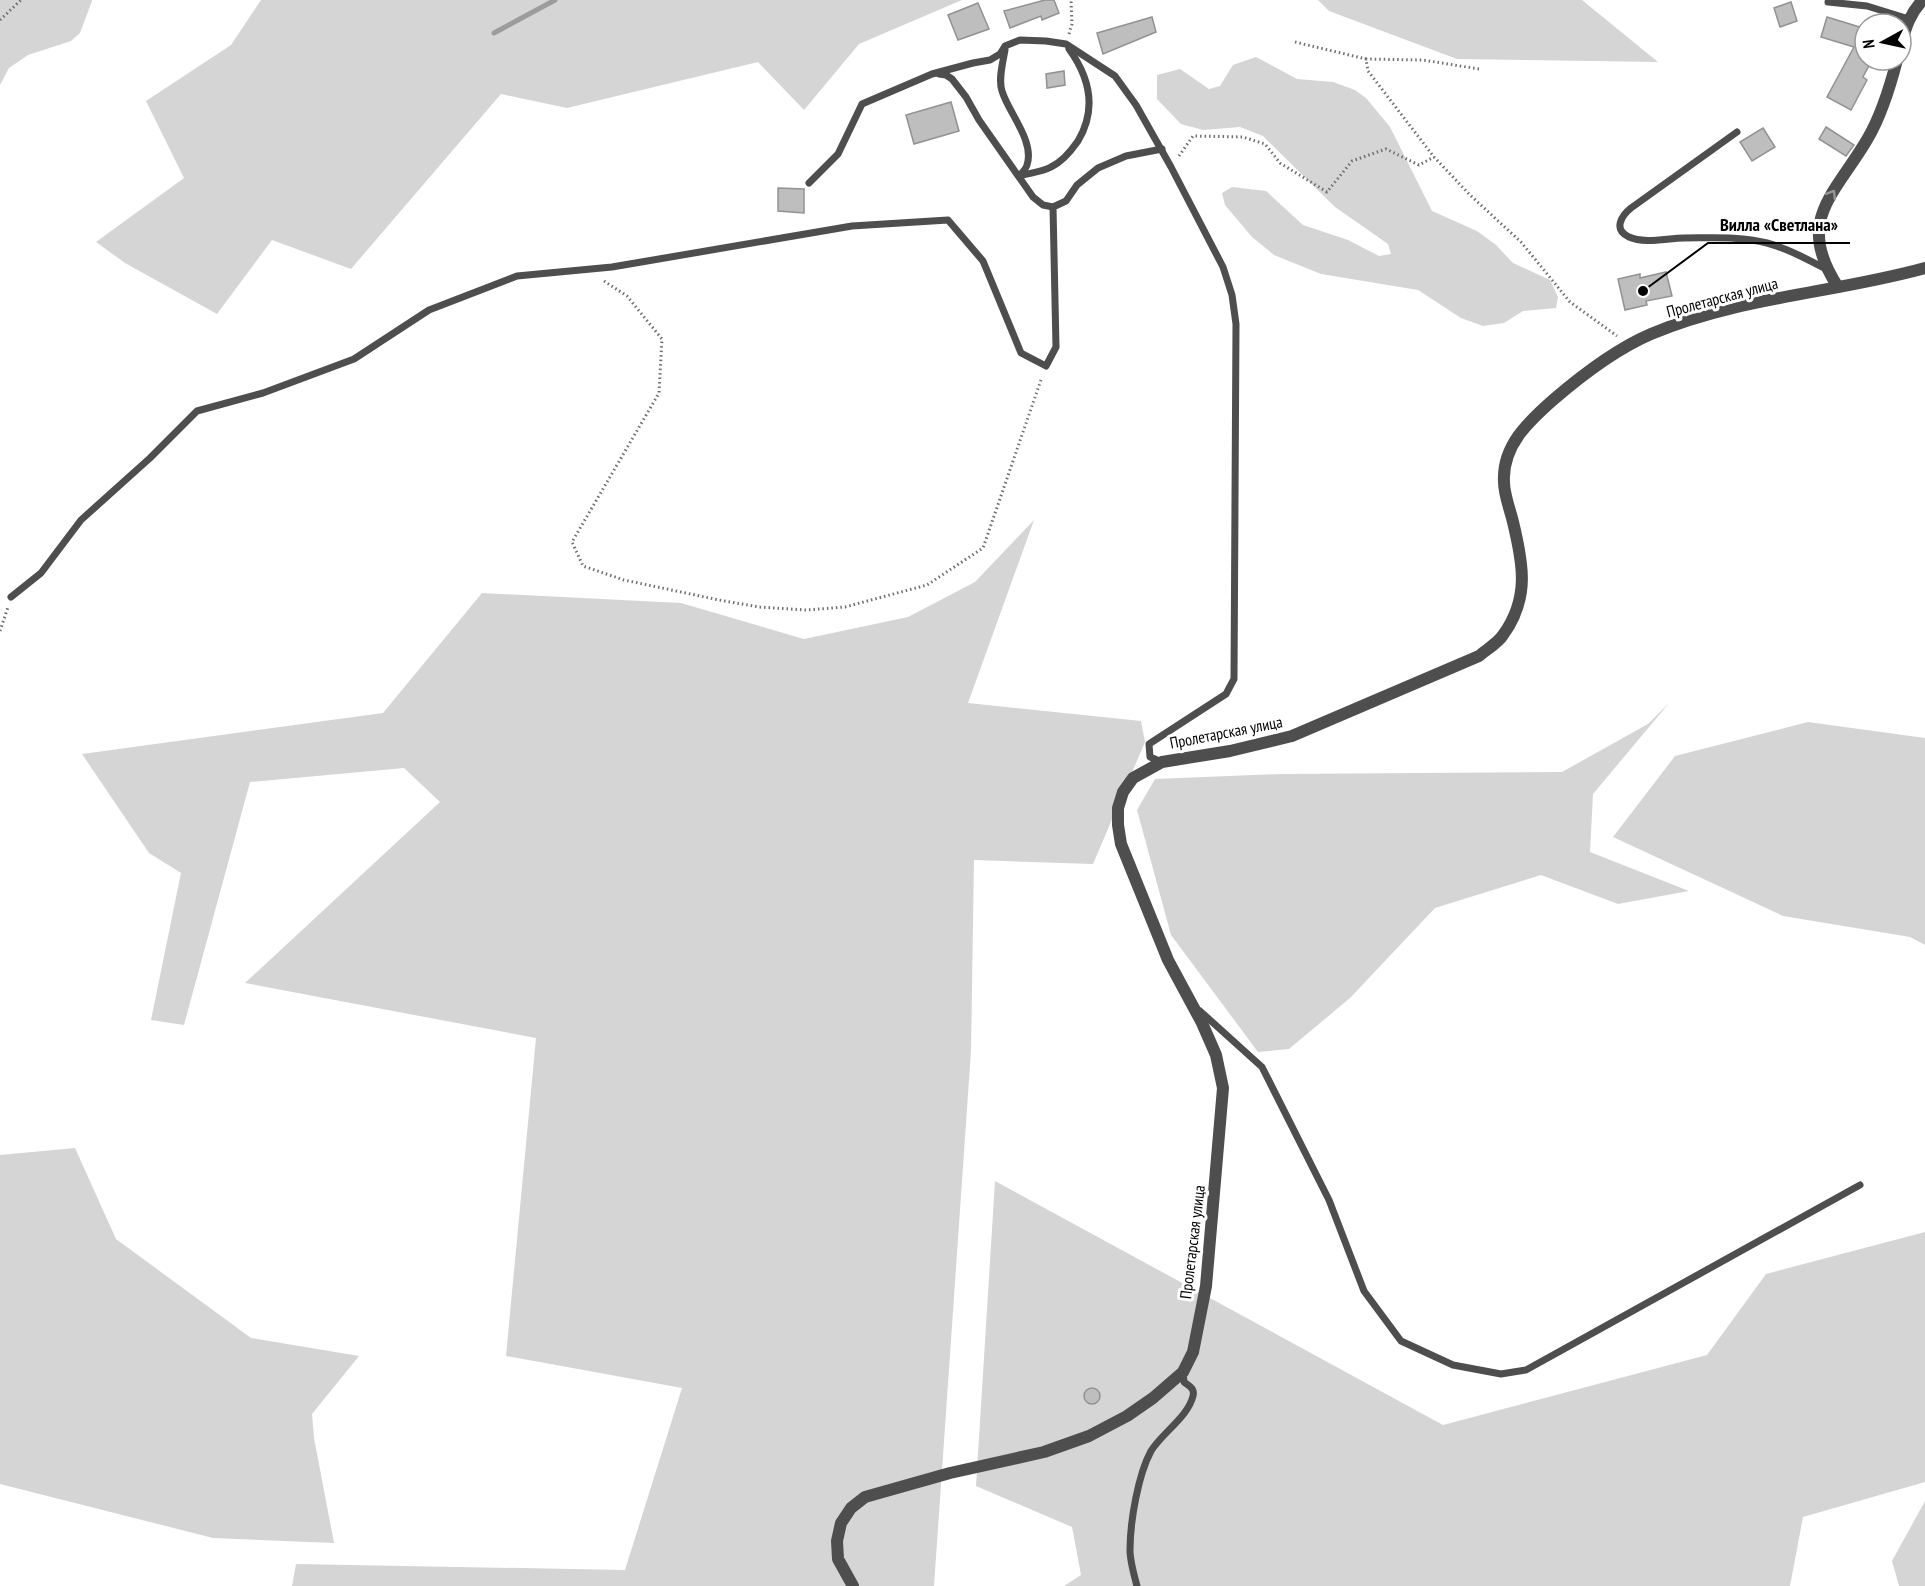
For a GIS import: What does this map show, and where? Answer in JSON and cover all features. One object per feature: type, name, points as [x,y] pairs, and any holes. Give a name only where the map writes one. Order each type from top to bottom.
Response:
[{"type":"street","points":[[1912,12],[1923,0]]},
{"type":"street","points":[[1838,287],[1826,269],[1818,236],[1821,214],[1869,137],[1882,109],[1893,72]]},
{"type":"street","name":"Пролетарская улица","points":[[853,1586],[838,1559],[837,1541],[841,1523],[851,1508],[865,1497],[950,1473],[1044,1452],[1089,1436],[1128,1416],[1183,1372],[1193,1352],[1206,1286],[1223,1088],[1216,1055],[1193,1005],[1168,960],[1121,844],[1118,808],[1123,792],[1133,778],[1162,762],[1230,752],[1292,736],[1479,656],[1502,636],[1517,611],[1523,581],[1520,551],[1504,483],[1505,458],[1512,442],[1535,415],[1606,360],[1649,335],[1695,318],[1771,299],[1898,276],[1925,268]]},
{"type":"lane","points":[[1828,2],[1867,6],[1886,12]]},
{"type":"lane","points":[[809,183],[838,154],[862,104],[932,74],[990,60],[1000,54],[1005,46],[1020,40],[1066,44],[1115,76],[1136,105],[1223,267],[1232,295],[1236,324],[1234,679],[1226,694],[1149,744],[1150,757],[1162,762]]},
{"type":"lane","points":[[1019,176],[1051,167],[1071,152],[1083,131],[1091,108],[1080,64],[1066,44]]},
{"type":"lane","points":[[1005,46],[1001,89],[1017,120],[1028,151],[1027,165],[1019,176]]},
{"type":"lane","points":[[932,74],[946,75],[952,79],[1033,197],[1043,205],[1053,207],[1066,201],[1077,185],[1098,168],[1126,156],[1162,150]]},
{"type":"lane","points":[[1737,132],[1631,208],[1622,216],[1620,222],[1622,230],[1628,236],[1647,240],[1726,238],[1765,242],[1797,253],[1826,269]]},
{"type":"lane","points":[[11,597],[41,573],[81,520],[150,458],[197,411],[263,393],[354,359],[429,310],[517,276],[612,267],[852,226],[948,220],[983,261],[1021,353],[1046,366],[1056,347],[1053,207]]},
{"type":"lane","points":[[1193,1005],[1262,1067],[1329,1200],[1364,1291],[1401,1341],[1454,1365],[1501,1374],[1526,1370],[1860,1185]]},
{"type":"lane","points":[[1137,1586],[1130,1551],[1139,1480],[1152,1450],[1173,1426],[1192,1398],[1193,1390],[1184,1382],[1183,1372]]},
{"type":"path","points":[[0,20],[21,0]]},
{"type":"path","points":[[1066,44],[1072,24],[1071,0]]},
{"type":"path","points":[[1295,42],[1366,59],[1423,60],[1479,69]]},
{"type":"path","points":[[1366,59],[1368,71],[1434,157],[1470,195],[1521,242],[1570,302],[1631,346]]},
{"type":"path","points":[[1171,167],[1193,136],[1243,137],[1265,144],[1280,163],[1327,192],[1353,161],[1386,149],[1419,165],[1434,157]]},
{"type":"path","points":[[588,269],[627,296],[662,339],[659,393],[572,542],[583,566],[624,580],[708,598],[759,607],[806,610],[845,607],[927,585],[983,548],[1046,366]]},
{"type":"shaded area","points":[[0,0],[92,1],[80,33],[71,41],[28,55],[9,68],[0,85]]},
{"type":"shaded area","points":[[261,0],[962,0],[859,44],[804,110],[758,62],[567,108],[501,94],[351,269],[272,240],[217,314],[125,263],[96,242],[184,178],[146,101],[231,45]]},
{"type":"shaded area","points":[[1318,0],[1582,0],[1658,62],[1457,59],[1329,11]]},
{"type":"shaded area","points":[[1256,57],[1297,79],[1333,82],[1355,90],[1366,98],[1390,127],[1432,211],[1477,231],[1496,245],[1513,263],[1550,280],[1558,297],[1556,308],[1523,311],[1504,323],[1483,326],[1461,318],[1418,290],[1321,274],[1274,255],[1252,237],[1225,205],[1222,193],[1232,187],[1266,191],[1303,225],[1348,240],[1379,256],[1391,254],[1388,244],[1335,207],[1263,136],[1240,127],[1203,130],[1181,124],[1157,99],[1157,75],[1180,69],[1209,89],[1220,86],[1233,65]]},
{"type":"shaded area","points":[[1034,520],[968,703],[1141,721],[1145,742],[1093,864],[974,860],[971,1051],[934,1586],[292,1586],[296,1564],[625,1570],[682,1388],[506,1356],[536,1038],[245,983],[440,802],[404,768],[250,782],[184,1025],[151,1020],[181,873],[149,853],[82,754],[383,713],[482,593],[681,603],[804,639],[908,617],[975,582]]},
{"type":"shaded area","points":[[1670,702],[1593,794],[1590,852],[1689,891],[1618,904],[1541,875],[1435,908],[1350,998],[1289,1049],[1258,1052],[1171,935],[1137,810],[1155,779],[1281,774],[1562,772],[1648,724]]},
{"type":"shaded area","points":[[1808,722],[1925,738],[1925,945],[1910,937],[1783,916],[1613,837],[1675,756]]},
{"type":"shaded area","points":[[75,1148],[116,1239],[251,1338],[359,1356],[312,1414],[314,1438],[334,1543],[213,1538],[0,1484],[0,1155]]},
{"type":"shaded area","points":[[995,1181],[1443,1425],[1707,1355],[1766,1274],[1925,1232],[1925,1482],[1803,1517],[1790,1586],[1064,1586],[1081,1575],[1072,1527],[976,1486]]},
{"type":"shaded area","points":[[1925,1501],[1925,1586],[1899,1586],[1892,1561]]},
{"type":"building","points":[[1045,0],[1054,0],[1059,13],[1042,20],[1041,16],[1010,28],[1004,11]]},
{"type":"building","points":[[1791,2],[1797,21],[1780,27],[1774,8]]},
{"type":"building","points":[[978,3],[989,29],[958,40],[948,15]]},
{"type":"building","points":[[1152,17],[1156,32],[1103,54],[1097,33]]},
{"type":"building","points":[[1827,17],[1853,25],[1853,47],[1821,37]]},
{"type":"building","points":[[1853,49],[1853,72],[1866,72],[1863,77],[1867,80],[1851,110],[1827,97]]},
{"type":"building","points":[[1064,71],[1065,85],[1047,88],[1046,74]]},
{"type":"building","points":[[951,102],[959,131],[914,144],[906,115]]},
{"type":"building","points":[[1826,127],[1854,145],[1846,156],[1819,139]]},
{"type":"building","points":[[1763,128],[1775,147],[1752,161],[1740,142]]},
{"type":"building","points":[[778,188],[804,189],[804,213],[778,211]]},
{"type":"building","points":[[1666,272],[1672,296],[1646,301],[1647,305],[1625,310],[1618,279],[1640,274],[1640,278]]},
{"type":"building","points":[[1092,1388],[1098,1390],[1100,1396],[1098,1402],[1092,1404],[1086,1402],[1084,1396],[1086,1390]]},
{"type":"waterway","points":[[494,33],[555,0]]},
{"type":"place","name":"Вилла «Светлана»","points":[[1643,291]]}]
